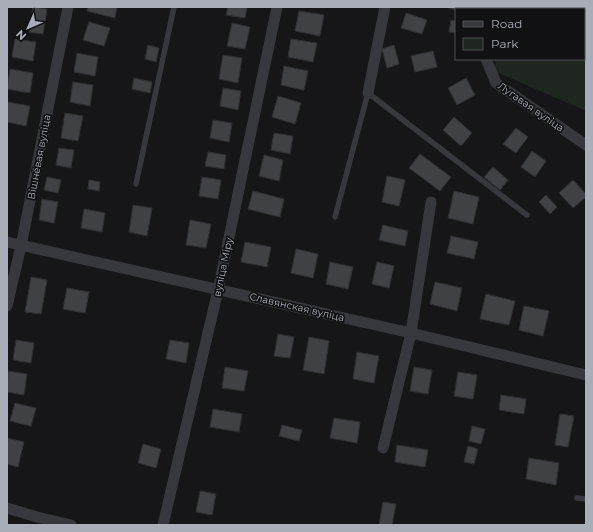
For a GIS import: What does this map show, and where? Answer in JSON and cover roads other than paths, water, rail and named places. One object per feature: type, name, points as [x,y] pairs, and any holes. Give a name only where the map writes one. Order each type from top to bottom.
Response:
[{"type":"street","name":"Вішнёвая вуліца","points":[[7,306],[21,246],[68,7]]},
{"type":"street","name":"вуліца Міру","points":[[163,525],[218,290],[276,7]]},
{"type":"street","points":[[368,93],[385,7]]},
{"type":"street","name":"Лугавая вуліца","points":[[486,60],[496,83],[586,146]]},
{"type":"street","points":[[383,448],[410,333],[431,202]]},
{"type":"street","name":"Славянская вуліца","points":[[7,242],[410,333],[586,375]]},
{"type":"street","points":[[7,508],[72,525]]},
{"type":"lane","points":[[136,184],[174,7]]},
{"type":"lane","points":[[335,217],[368,93],[527,216]]},
{"type":"lane","points":[[577,498],[586,499]]}]
